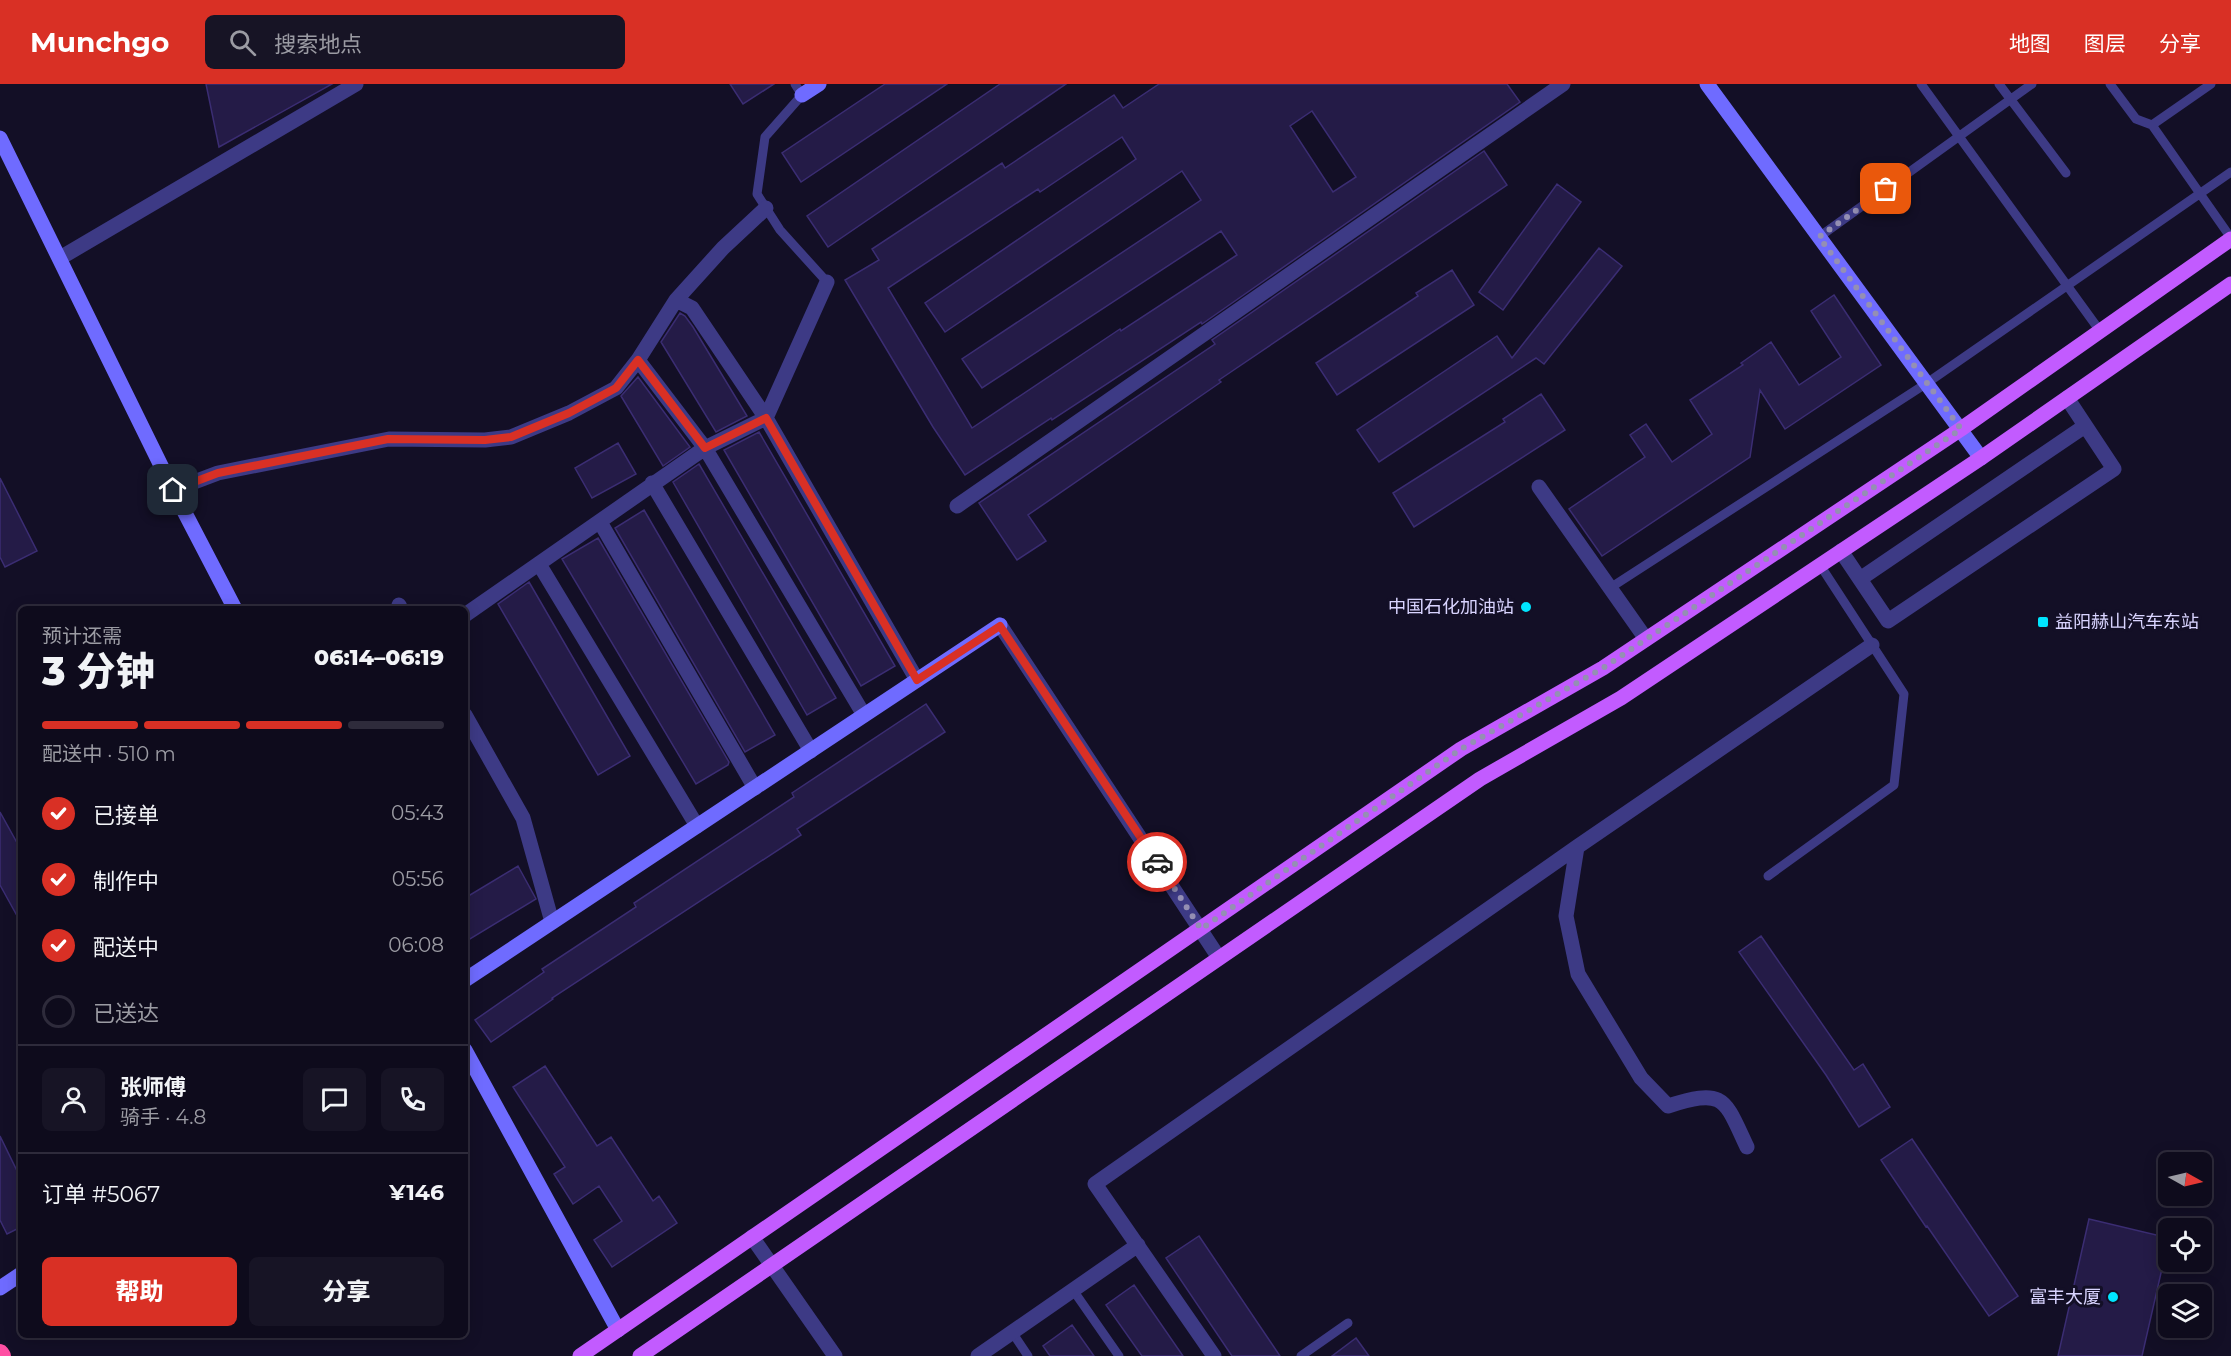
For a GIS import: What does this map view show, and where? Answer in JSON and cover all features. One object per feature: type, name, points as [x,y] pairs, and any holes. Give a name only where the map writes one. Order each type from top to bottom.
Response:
[{"type":"main road","points":[[579,1356],[1461,749],[1603,668],[1961,429],[2231,238]]},
{"type":"main road","points":[[640,1356],[1480,779],[1621,698],[1981,458],[2231,284]]},
{"type":"street","points":[[60,258],[356,84]]},
{"type":"street","points":[[799,90],[819,84]]},
{"type":"street","points":[[957,506],[1563,84]]},
{"type":"street","points":[[1707,84],[1981,458]]},
{"type":"street","points":[[0,138],[173,490],[233,606]]},
{"type":"street","points":[[173,490],[218,473],[388,439],[485,440],[511,437],[569,413],[616,388],[638,360],[676,300],[723,248],[766,208]]},
{"type":"street","points":[[468,613],[705,448],[766,418],[827,282]]},
{"type":"street","points":[[676,300],[692,308],[766,418],[917,680]]},
{"type":"street","points":[[638,360],[705,448],[864,716]]},
{"type":"street","points":[[1841,551],[1888,621],[2114,469],[2067,398]]},
{"type":"street","points":[[1860,579],[2085,426]]},
{"type":"street","points":[[652,483],[811,751]]},
{"type":"street","points":[[1539,486],[1646,639]]},
{"type":"street","points":[[600,522],[755,788]]},
{"type":"street","points":[[539,564],[697,826]]},
{"type":"street","points":[[468,978],[1000,626],[1219,958]]},
{"type":"street","points":[[1214,1356],[1095,1184],[1577,847],[1872,645]]},
{"type":"street","points":[[468,720],[523,818],[552,922]]},
{"type":"street","points":[[1577,847],[1566,916],[1578,974],[1641,1078],[1668,1106],[1697,1097],[1717,1097],[1729,1108],[1747,1147]]},
{"type":"street","points":[[468,1055],[618,1330]]},
{"type":"street","points":[[752,1237],[835,1356]]},
{"type":"street","points":[[978,1356],[1138,1245]]},
{"type":"street","points":[[0,1288],[18,1276]]},
{"type":"lane","points":[[1921,84],[2100,332]]},
{"type":"lane","points":[[1999,84],[2066,173]]},
{"type":"lane","points":[[1819,237],[2032,84]]},
{"type":"lane","points":[[2110,84],[2136,119],[2152,125],[2231,238]]},
{"type":"lane","points":[[2152,125],[2211,84]]},
{"type":"lane","points":[[799,90],[765,137],[757,194],[780,230],[827,282]]},
{"type":"lane","points":[[1610,588],[1927,383],[2231,172]]},
{"type":"lane","points":[[1768,876],[1894,785],[1904,694],[1820,565]]},
{"type":"lane","points":[[1073,1290],[1119,1356]]},
{"type":"lane","points":[[1301,1356],[1348,1323]]},
{"type":"lane","points":[[1012,1332],[1028,1356]]},
{"type":"building","points":[[206,84],[332,84],[219,147]]},
{"type":"building","points":[[730,84],[774,84],[743,104]]},
{"type":"building","points":[[885,84],[947,84],[801,182],[782,153]]},
{"type":"building","points":[[1000,84],[1066,84],[828,247],[807,216]]},
{"type":"building","points":[[1159,84],[1507,84],[1520,102],[1202,324],[1201,322],[965,475],[933,427],[845,280],[879,260],[872,249],[1002,163],[1005,168],[1114,95],[1123,108]],"holes":[[[1312,111],[1356,177],[1333,192],[1290,126]],[[1122,137],[1136,159],[925,303],[945,332],[1182,171],[1201,200],[962,359],[982,388],[1221,231],[1237,255],[1121,331],[1120,329],[972,428],[888,288],[1038,189],[1040,192]]]},
{"type":"building","points":[[1484,151],[1507,185],[1219,380],[1221,382],[1028,515],[1046,541],[1017,560],[979,503],[1215,344],[1212,340]]},
{"type":"building","points":[[1557,184],[1581,202],[1503,310],[1479,292]]},
{"type":"building","points":[[1599,248],[1622,266],[1544,364],[1536,358],[1379,462],[1357,430],[1497,336],[1512,358]]},
{"type":"building","points":[[1452,270],[1474,305],[1337,395],[1316,363],[1418,296],[1416,293]]},
{"type":"building","points":[[1834,295],[1881,365],[1785,429],[1760,390],[1750,457],[1602,556],[1569,509],[1645,457],[1630,435],[1646,424],[1672,462],[1712,434],[1690,400],[1743,365],[1741,363],[1771,342],[1799,385],[1841,357],[1811,311]]},
{"type":"building","points":[[680,313],[693,327],[747,416],[716,432],[661,342]]},
{"type":"building","points":[[638,377],[690,447],[663,466],[621,396]]},
{"type":"building","points":[[1541,394],[1565,430],[1414,527],[1393,493],[1505,422],[1503,419]]},
{"type":"building","points":[[759,432],[895,666],[861,686],[724,450]]},
{"type":"building","points":[[618,443],[636,474],[592,498],[575,468]]},
{"type":"building","points":[[699,464],[836,698],[807,715],[673,482]]},
{"type":"building","points":[[0,478],[37,551],[5,567],[0,557]]},
{"type":"building","points":[[644,510],[775,735],[745,752],[615,528]]},
{"type":"building","points":[[598,538],[729,762],[728,765],[696,784],[562,559]]},
{"type":"building","points":[[529,582],[630,756],[598,775],[498,604]]},
{"type":"building","points":[[926,704],[945,732],[797,829],[801,835],[552,998],[491,1042],[475,1020],[544,972],[542,969],[636,907],[634,903],[794,797],[792,793]]},
{"type":"building","points":[[0,812],[18,845],[18,918],[0,885]]},
{"type":"building","points":[[518,866],[536,899],[468,940],[468,896]]},
{"type":"building","points":[[1761,936],[1854,1070],[1863,1064],[1890,1107],[1859,1127],[1826,1075],[1739,952]]},
{"type":"building","points":[[545,1066],[597,1146],[611,1137],[653,1201],[659,1196],[677,1223],[612,1267],[594,1240],[622,1221],[599,1186],[573,1204],[554,1174],[565,1167],[513,1087]]},
{"type":"building","points":[[0,1136],[18,1173],[18,1228],[7,1234],[0,1220]]},
{"type":"building","points":[[1912,1139],[2018,1296],[1989,1316],[1881,1160]]},
{"type":"building","name":"富丰大厦","points":[[2089,1219],[2158,1235],[2158,1272],[2161,1272],[2142,1356],[2058,1356]]},
{"type":"building","points":[[1199,1236],[1280,1356],[1232,1356],[1166,1258]]},
{"type":"building","points":[[1134,1285],[1183,1356],[1142,1356],[1106,1305]]},
{"type":"building","points":[[1072,1325],[1094,1356],[1050,1356],[1043,1346]]},
{"type":"building","points":[[1356,1338],[1369,1356],[1332,1356]]},
{"type":"way so far","points":[[1157,862],[1201,929],[1461,749],[1603,668],[1961,429],[1819,237],[1886,189]]},
{"type":"place","name":"中国石化加油站","points":[[1526,607]]},
{"type":"place","name":"益阳赫山汽车东站","points":[[2043,622]]},
{"type":"place","name":"富丰大厦","points":[[2113,1297]]},
{"type":"route","points":[[173,490],[218,473],[388,439],[485,440],[511,437],[569,413],[616,388],[638,360],[705,448],[766,418],[917,680],[1000,626],[1157,862]]}]
